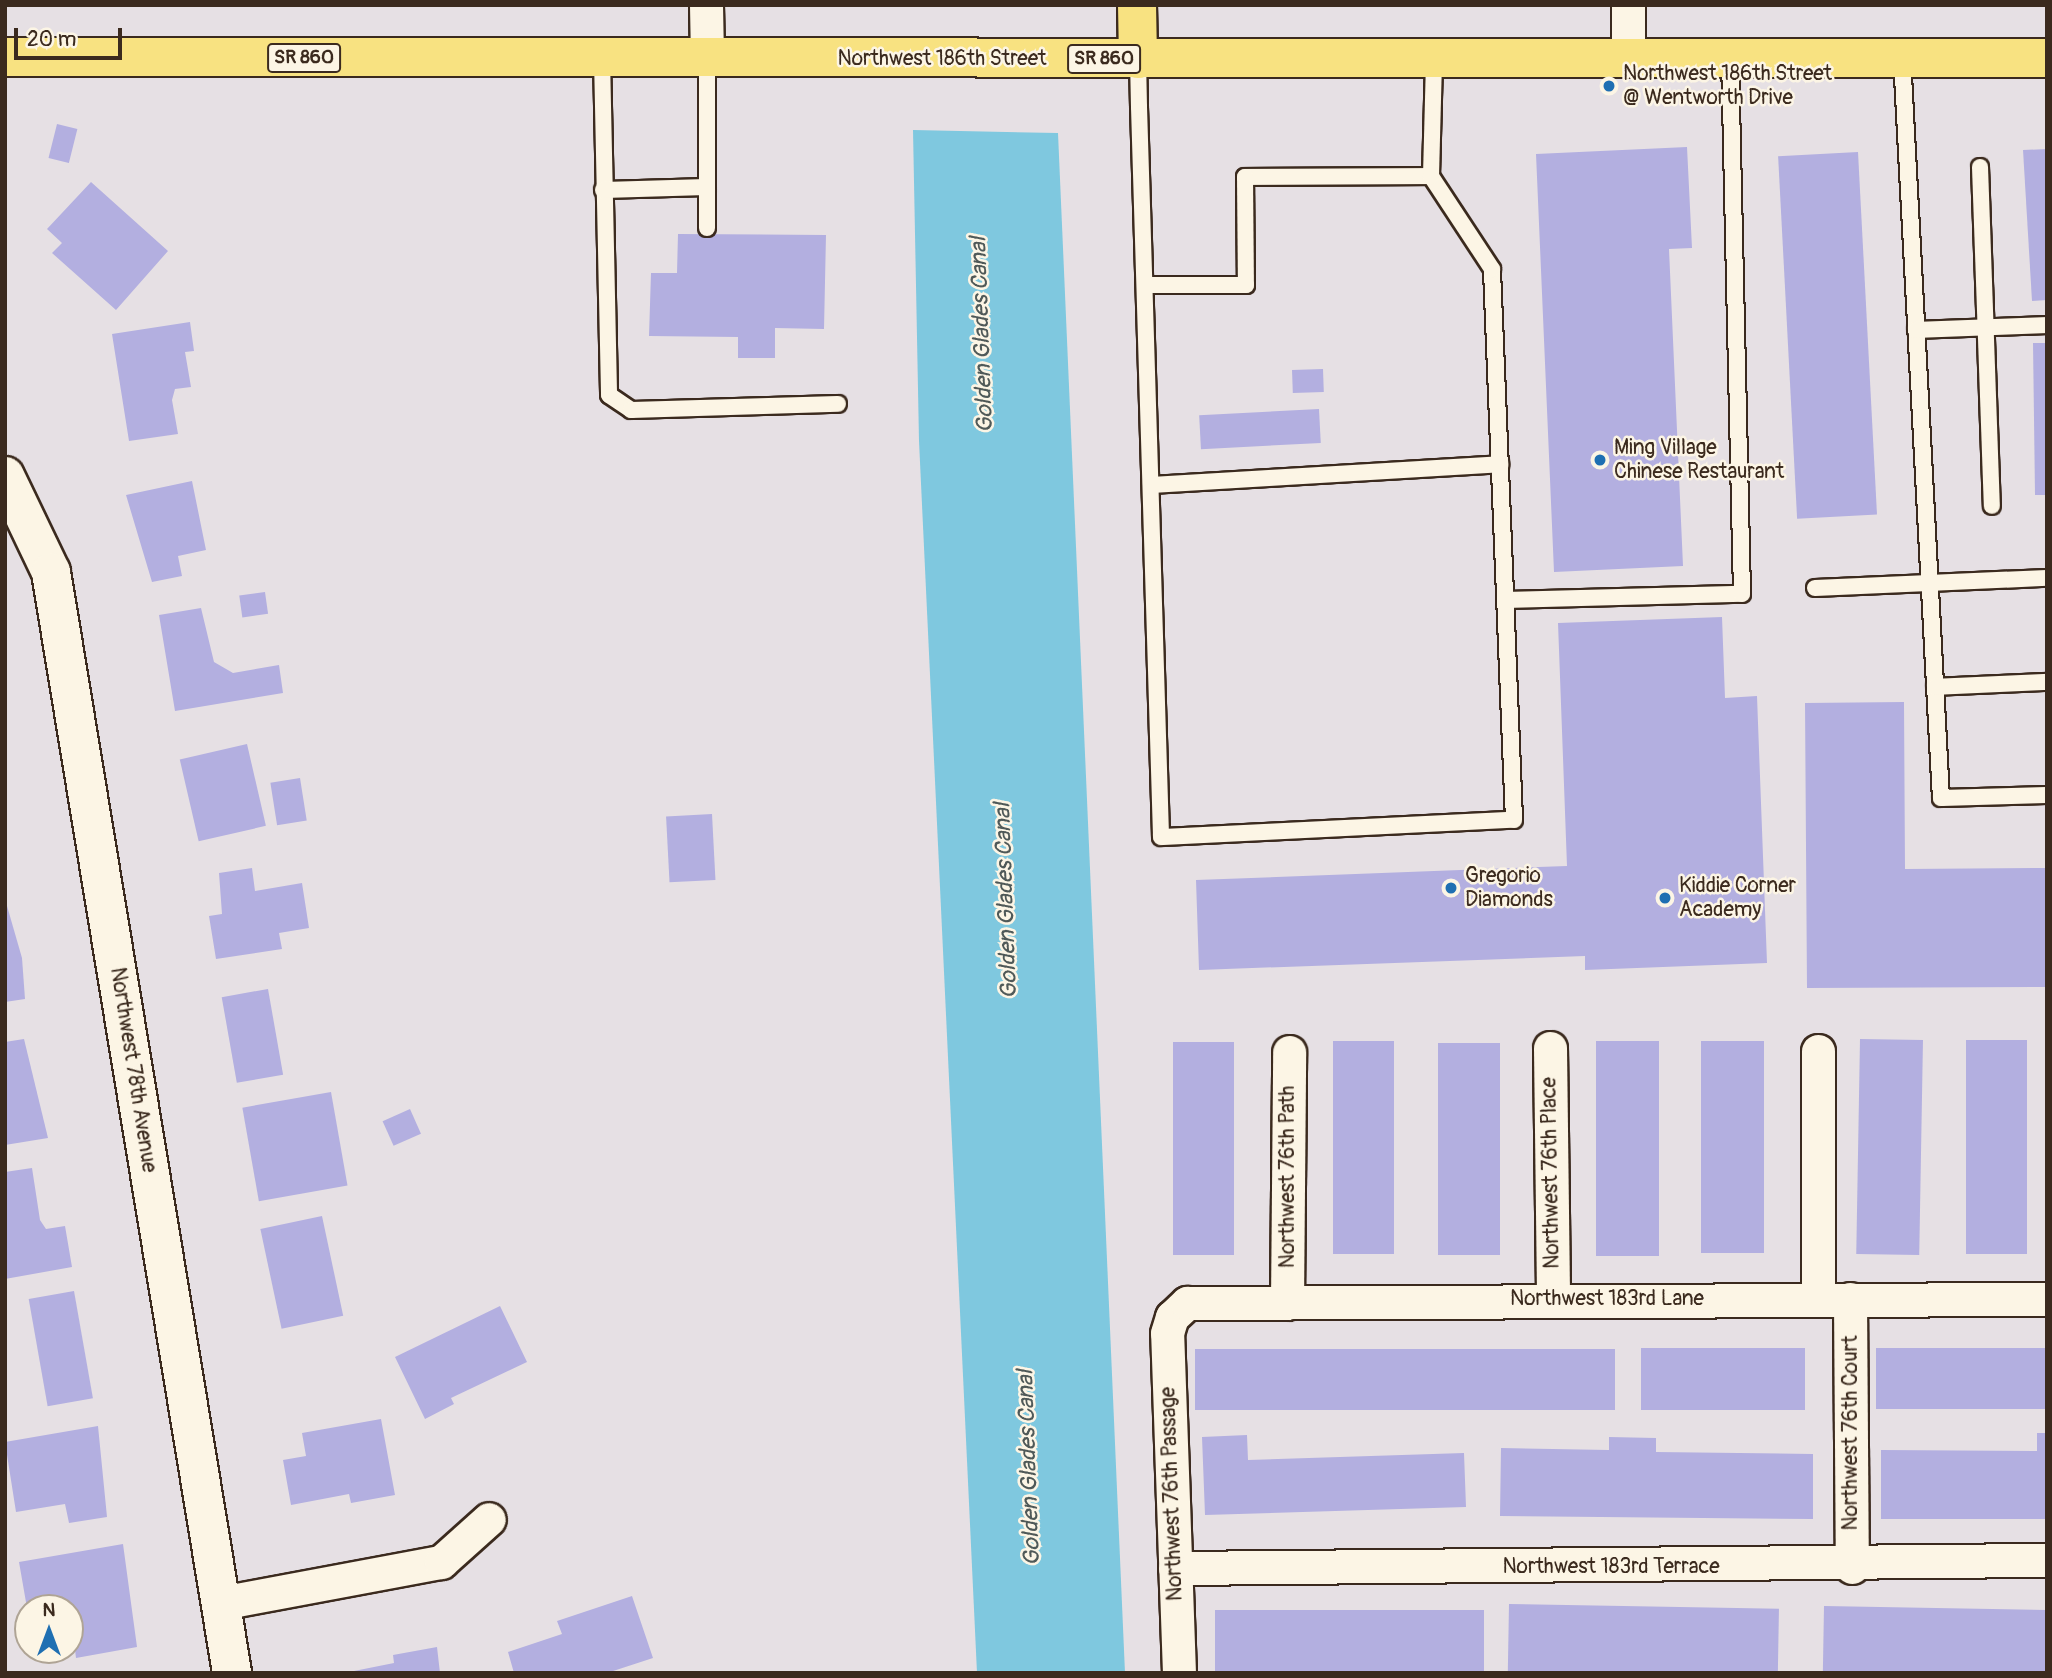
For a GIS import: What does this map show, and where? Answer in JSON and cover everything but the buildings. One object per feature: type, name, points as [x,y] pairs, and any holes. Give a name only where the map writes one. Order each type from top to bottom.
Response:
[{"type":"main road","points":[[1137,5],[1138,59]]},
{"type":"main road","name":"Northwest 186th Street","points":[[5,57],[2047,58]]},
{"type":"street","points":[[706,5],[708,58]]},
{"type":"street","points":[[1628,5],[1628,57]]},
{"type":"street","name":"Northwest 78th Avenue","points":[[5,476],[51,572],[232,1673]]},
{"type":"street","name":"Northwest 76th Place","points":[[1550,1048],[1553,1299]]},
{"type":"street","name":"Northwest 76th Court","points":[[1818,1051],[1852,1567]]},
{"type":"street","name":"Northwest 76th Path","points":[[1287,1303],[1289,1052]]},
{"type":"street","name":"Northwest 183rd Lane","points":[[1172,1317],[1187,1303],[1553,1299],[2047,1299]]},
{"type":"street","name":"Northwest 76th Passage","points":[[1172,1317],[1167,1333],[1179,1673]]},
{"type":"street","points":[[221,1603],[441,1562],[489,1519]]},
{"type":"street","name":"Northwest 183rd Terrace","points":[[1175,1568],[1852,1567],[2047,1560]]},
{"type":"lane","points":[[1505,600],[1742,594],[1730,57]]},
{"type":"lane","points":[[1902,57],[1941,798],[2047,795]]},
{"type":"lane","points":[[602,58],[605,381],[616,404],[631,410],[838,404]]},
{"type":"lane","points":[[707,228],[708,58]]},
{"type":"lane","points":[[1138,59],[1161,837],[1514,820],[1492,269],[1431,176],[1434,58]]},
{"type":"lane","points":[[1980,167],[1992,506]]},
{"type":"lane","points":[[1145,285],[1246,285],[1245,177],[1431,176]]},
{"type":"lane","points":[[603,190],[707,187]]},
{"type":"lane","points":[[1916,330],[2047,325]]},
{"type":"lane","points":[[1151,485],[1500,464]]},
{"type":"lane","points":[[1815,588],[2047,578]]},
{"type":"lane","points":[[1935,687],[2047,682]]},
{"type":"water","name":"Golden Glades Canal","points":[[913,130],[1058,133],[1125,1673],[977,1673],[919,441]]},
{"type":"place","name":"Northwest 186th Street @ Wentworth Drive","points":[[1609,86]]},
{"type":"place","name":"Ming Village Chinese Restaurant","points":[[1600,460]]},
{"type":"place","name":"Gregorio Diamonds","points":[[1451,888]]},
{"type":"place","name":"Kiddie Corner Academy","points":[[1665,898]]}]
